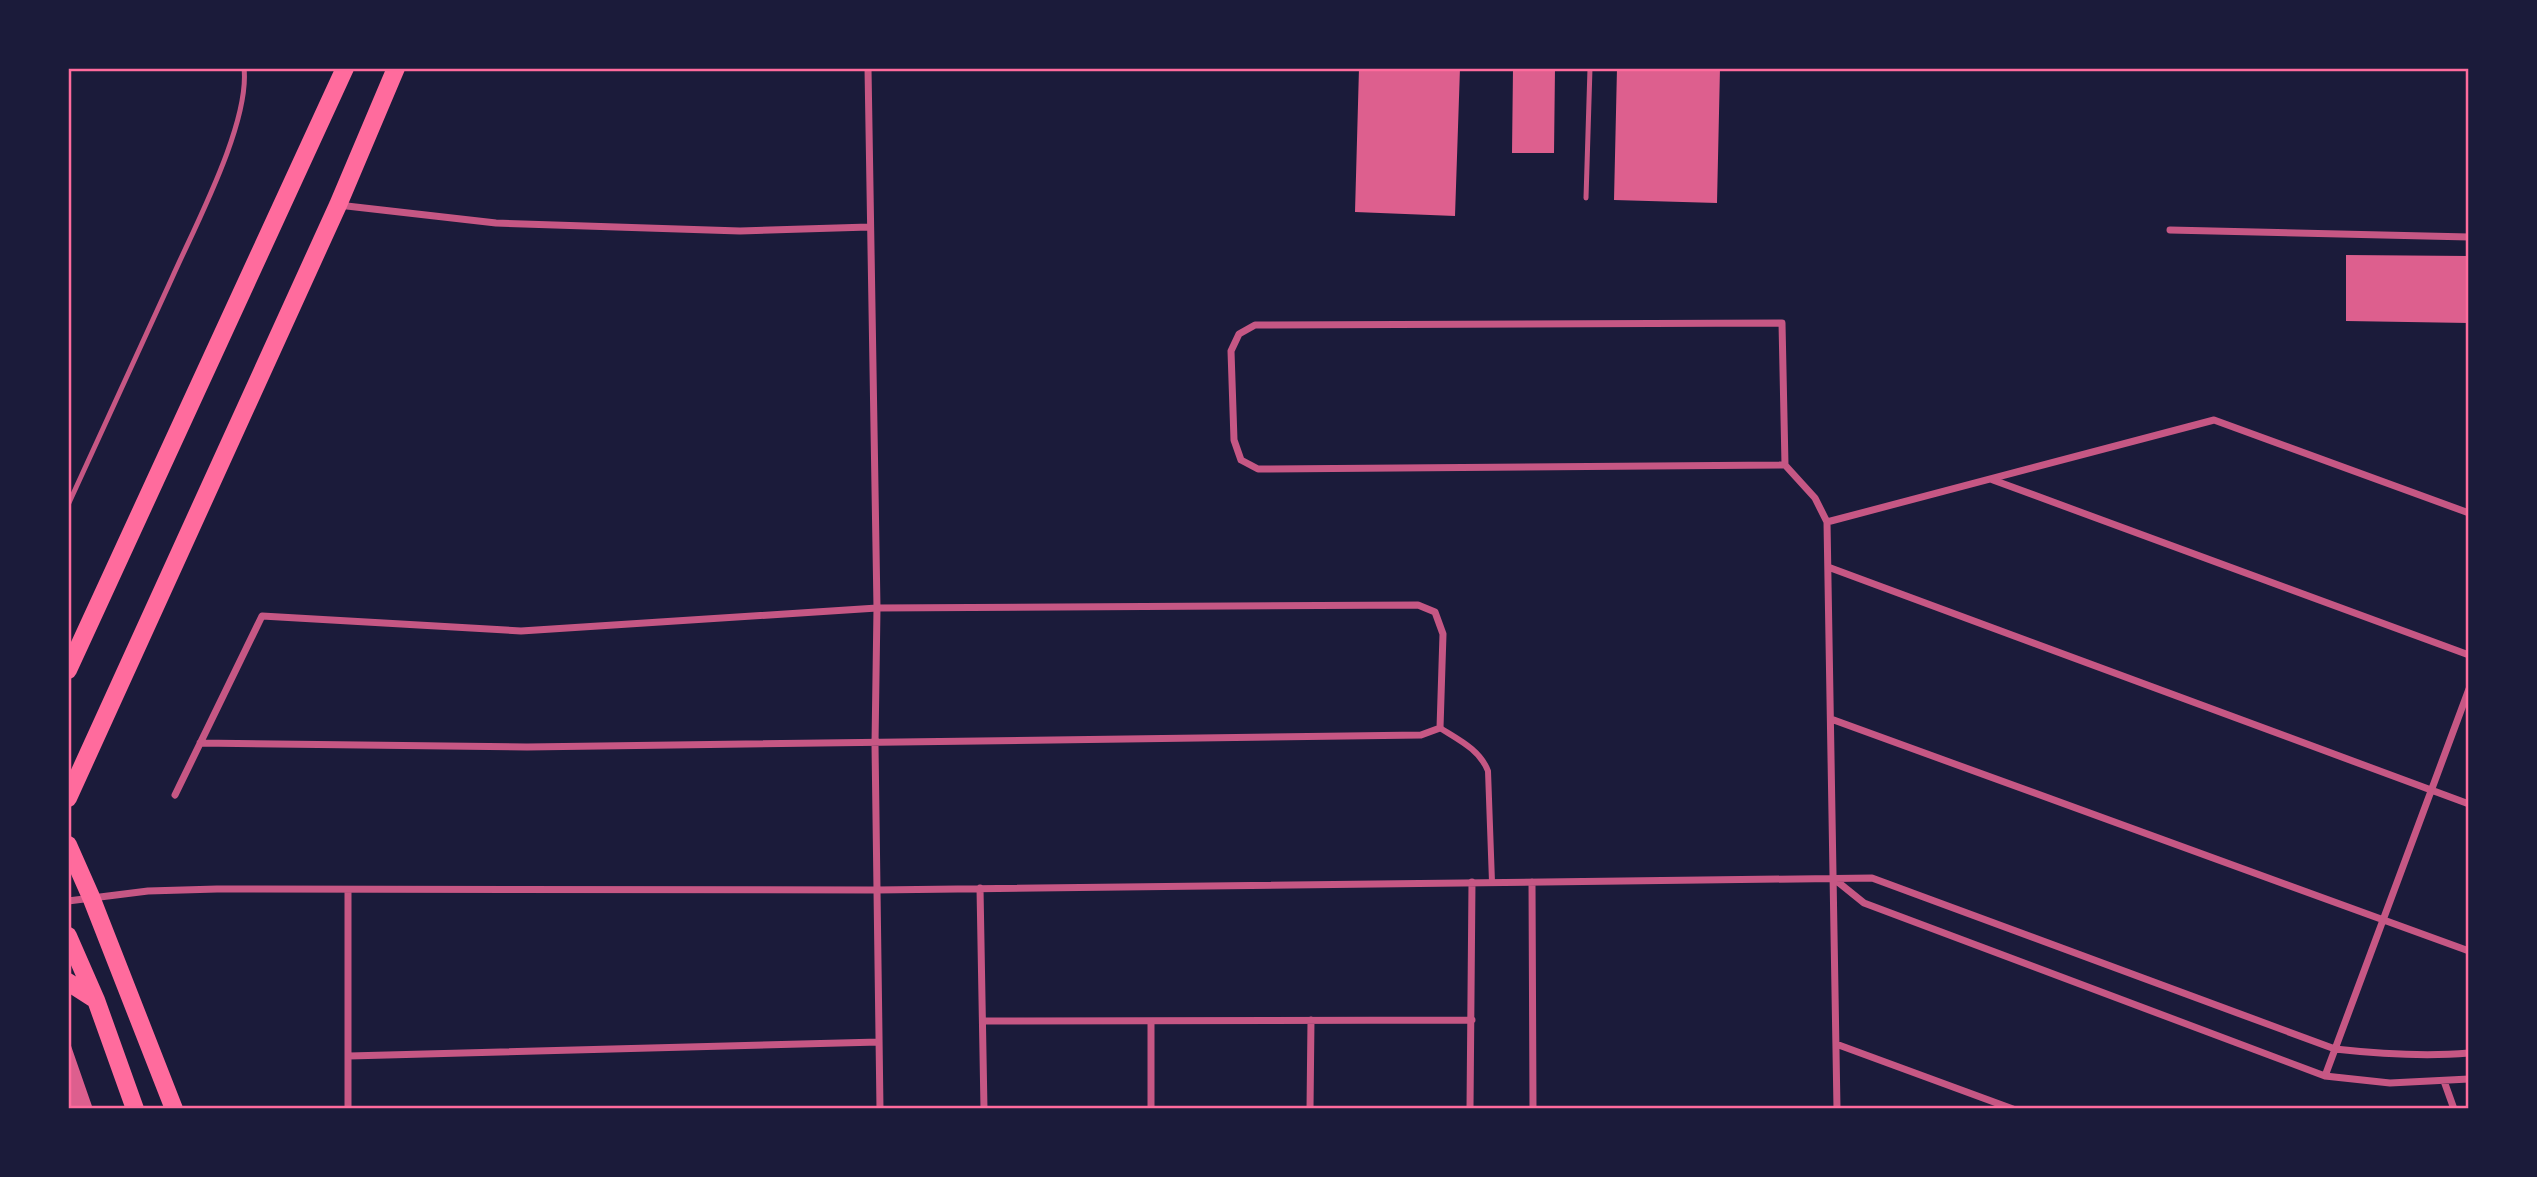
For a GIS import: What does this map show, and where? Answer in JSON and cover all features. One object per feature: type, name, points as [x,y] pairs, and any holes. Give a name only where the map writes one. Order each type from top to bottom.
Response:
[{"type":"main road","points":[[68,670],[345,68]]},
{"type":"main road","points":[[68,798],[338,205],[396,68]]},
{"type":"main road","points":[[68,845],[174,1109]]},
{"type":"main road","points":[[68,936],[96,1000],[135,1109]]},
{"type":"main road","points":[[68,982],[96,1000]]},
{"type":"street","points":[[868,68],[877,608],[875,744],[880,1109]]},
{"type":"street","points":[[338,205],[496,223],[740,231],[869,227]]},
{"type":"street","points":[[2170,230],[2469,237]]},
{"type":"street","points":[[1785,465],[1258,469],[1241,460],[1234,440],[1231,351],[1239,334],[1255,325],[1782,323],[1785,465],[1815,498],[1827,522],[1837,1109]]},
{"type":"street","points":[[1827,522],[2214,420],[2469,513]]},
{"type":"street","points":[[1991,479],[2469,655]]},
{"type":"street","points":[[1828,567],[2469,804]]},
{"type":"street","points":[[174,795],[262,615],[521,631],[877,608],[1418,605],[1435,612],[1443,634],[1440,727]]},
{"type":"street","points":[[2325,1076],[2469,688]]},
{"type":"street","points":[[1830,719],[2469,951]]},
{"type":"street","points":[[200,743],[527,747],[875,744],[1421,735],[1440,727]]},
{"type":"street","points":[[1440,727],[1485,761],[1488,771],[1492,882]]},
{"type":"street","points":[[1833,878],[1864,903],[2325,1076],[2390,1083],[2469,1079]]},
{"type":"street","points":[[68,901],[148,891],[217,889],[877,890],[1872,878],[2335,1049],[2383,1055],[2437,1056],[2469,1053]]},
{"type":"street","points":[[1470,1109],[1472,882]]},
{"type":"street","points":[[1532,882],[1532,1109]]},
{"type":"street","points":[[980,888],[984,1109]]},
{"type":"street","points":[[348,890],[348,1109]]},
{"type":"street","points":[[1310,1109],[1311,1020]]},
{"type":"street","points":[[983,1021],[1472,1020]]},
{"type":"street","points":[[1151,1109],[1152,1021]]},
{"type":"street","points":[[348,1056],[879,1042]]},
{"type":"street","points":[[1836,1044],[2013,1109]]},
{"type":"street","points":[[2444,1082],[2454,1109]]},
{"type":"lane","points":[[68,505],[212,189],[235,130],[244,68]]},
{"type":"lane","points":[[1586,198],[1590,68]]},
{"type":"building","points":[[1359,68],[1460,68],[1455,216],[1355,212]]},
{"type":"building","points":[[1513,68],[1555,68],[1554,153],[1512,153]]},
{"type":"building","points":[[1617,68],[1720,68],[1717,203],[1614,200]]},
{"type":"building","points":[[2346,255],[2469,256],[2469,323],[2346,321]]},
{"type":"building","points":[[69,1040],[93,1109],[68,1109]]}]
